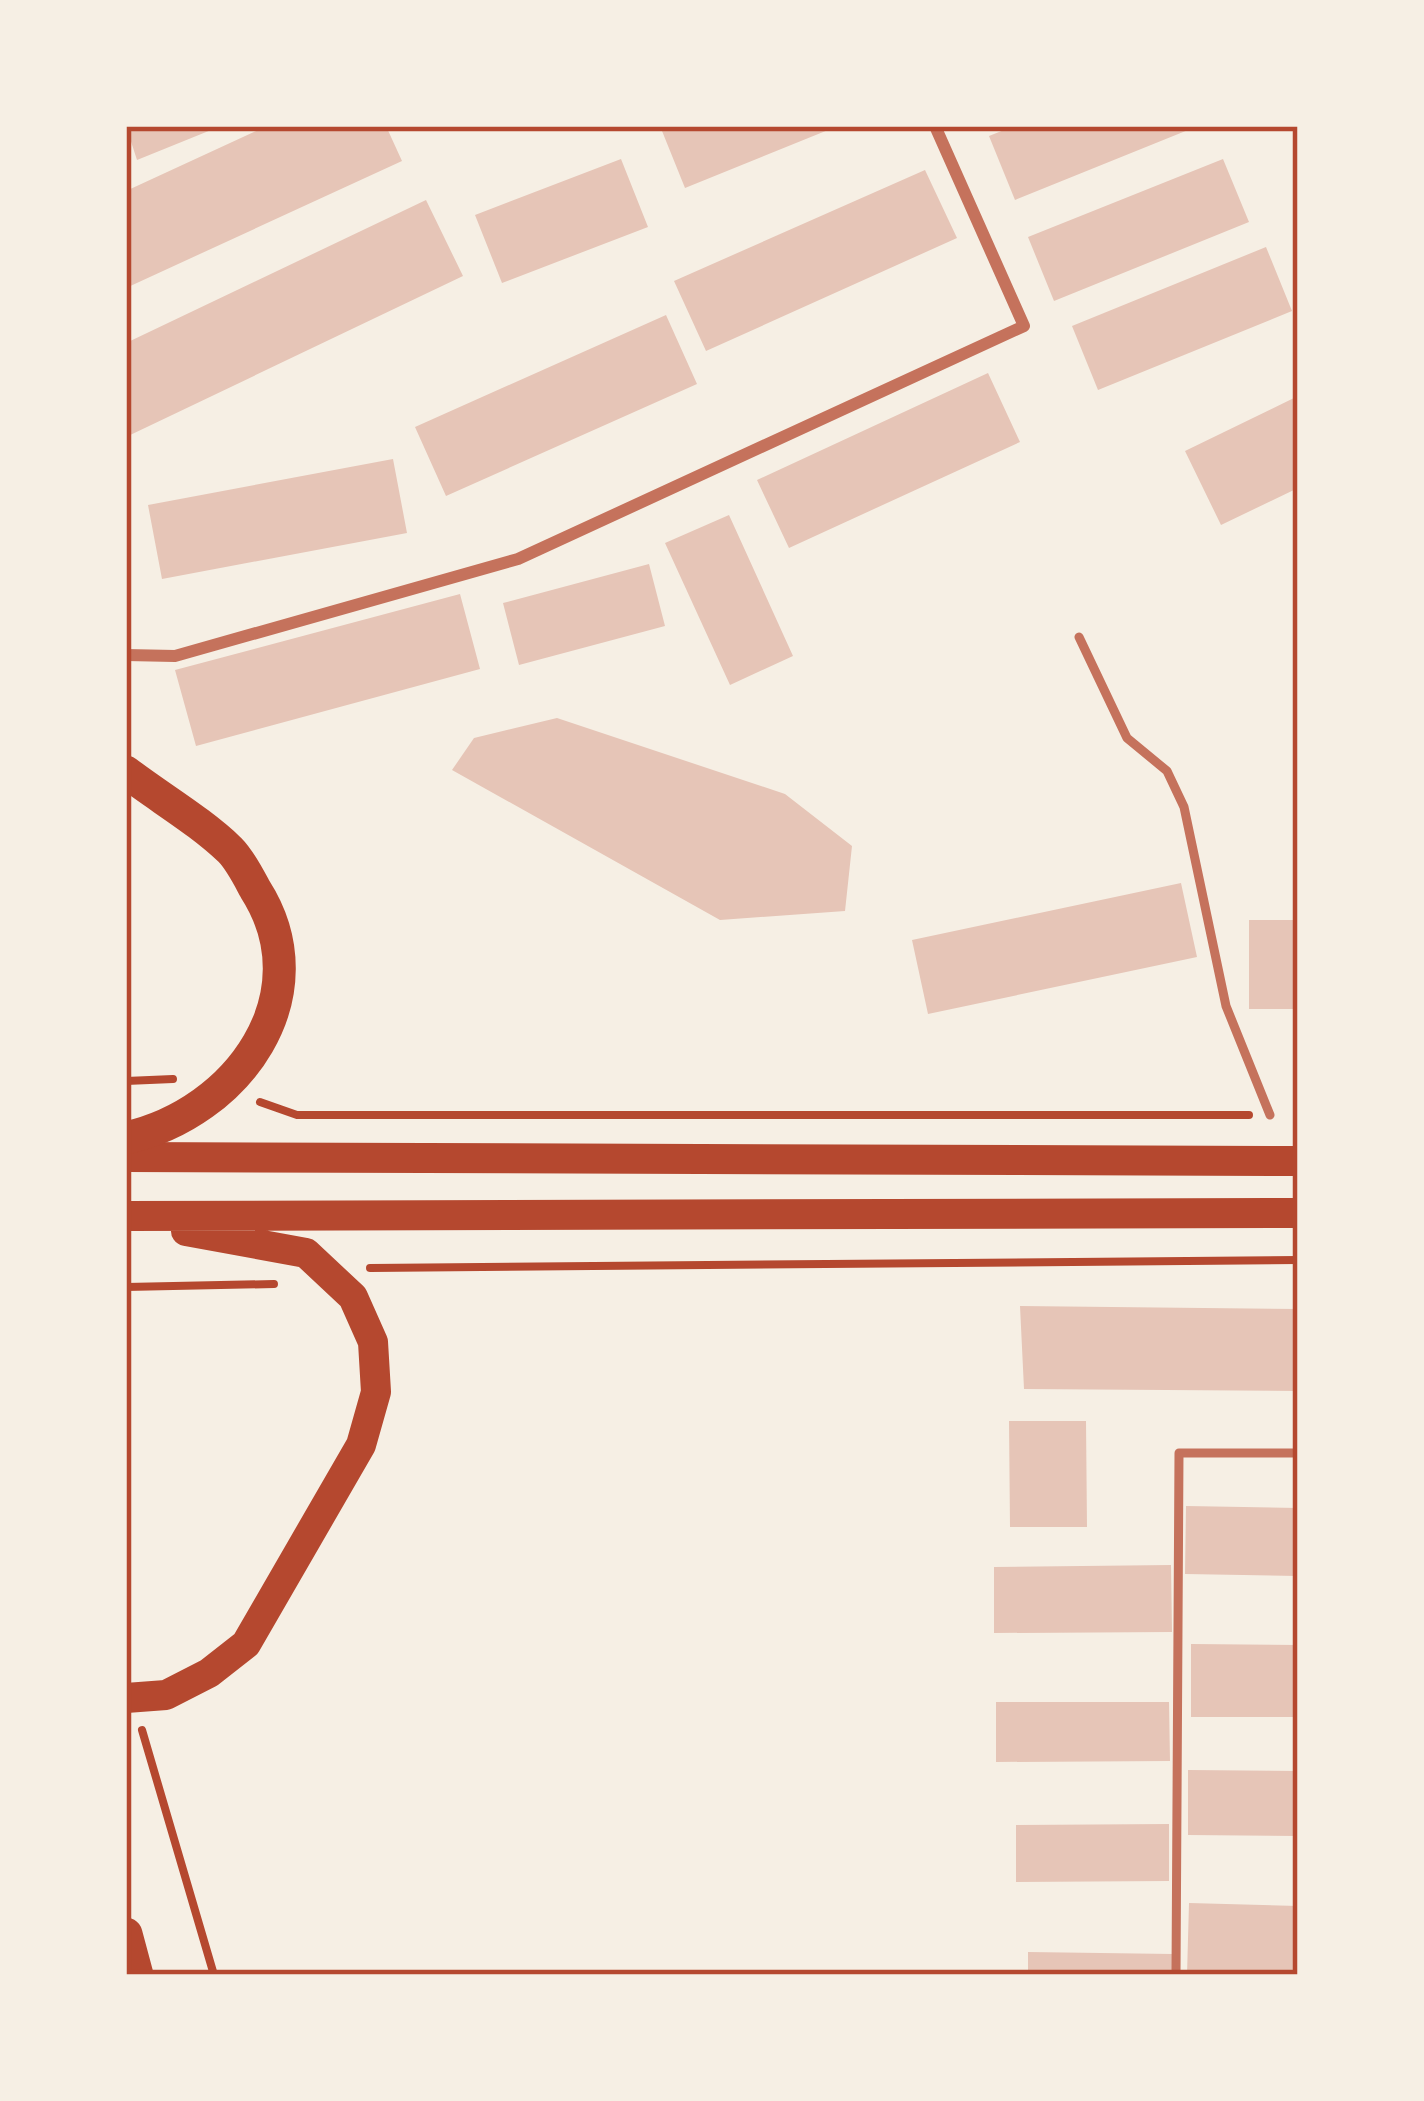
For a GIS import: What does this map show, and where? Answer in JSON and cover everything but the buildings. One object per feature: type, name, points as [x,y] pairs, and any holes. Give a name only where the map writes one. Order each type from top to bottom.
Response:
[{"type":"highway","points":[[126,772],[232,852],[277,922],[282,978],[261,1046],[203,1105],[154,1131],[126,1138]]},
{"type":"highway","points":[[126,1934],[137,1975]]},
{"type":"main road","points":[[126,1157],[1298,1161]]},
{"type":"main road","points":[[126,1220],[1298,1213]]},
{"type":"main road","points":[[126,1220],[306,1253],[353,1297],[373,1342],[376,1392],[361,1445],[246,1644],[209,1673],[133,1712]]},
{"type":"street","points":[[126,655],[175,656],[518,559],[1024,326],[935,126]]},
{"type":"lane","points":[[1078,637],[1127,738],[1167,771],[1184,807],[1226,1006],[1270,1114]]},
{"type":"lane","points":[[1176,1975],[1179,1453],[1298,1453]]},
{"type":"path","points":[[126,1081],[180,1079]]},
{"type":"path","points":[[260,1102],[297,1115],[1270,1114]]},
{"type":"path","points":[[363,1270],[411,1264],[1298,1260]]},
{"type":"path","points":[[126,1287],[283,1284]]},
{"type":"path","points":[[133,1712],[214,1975]]}]
